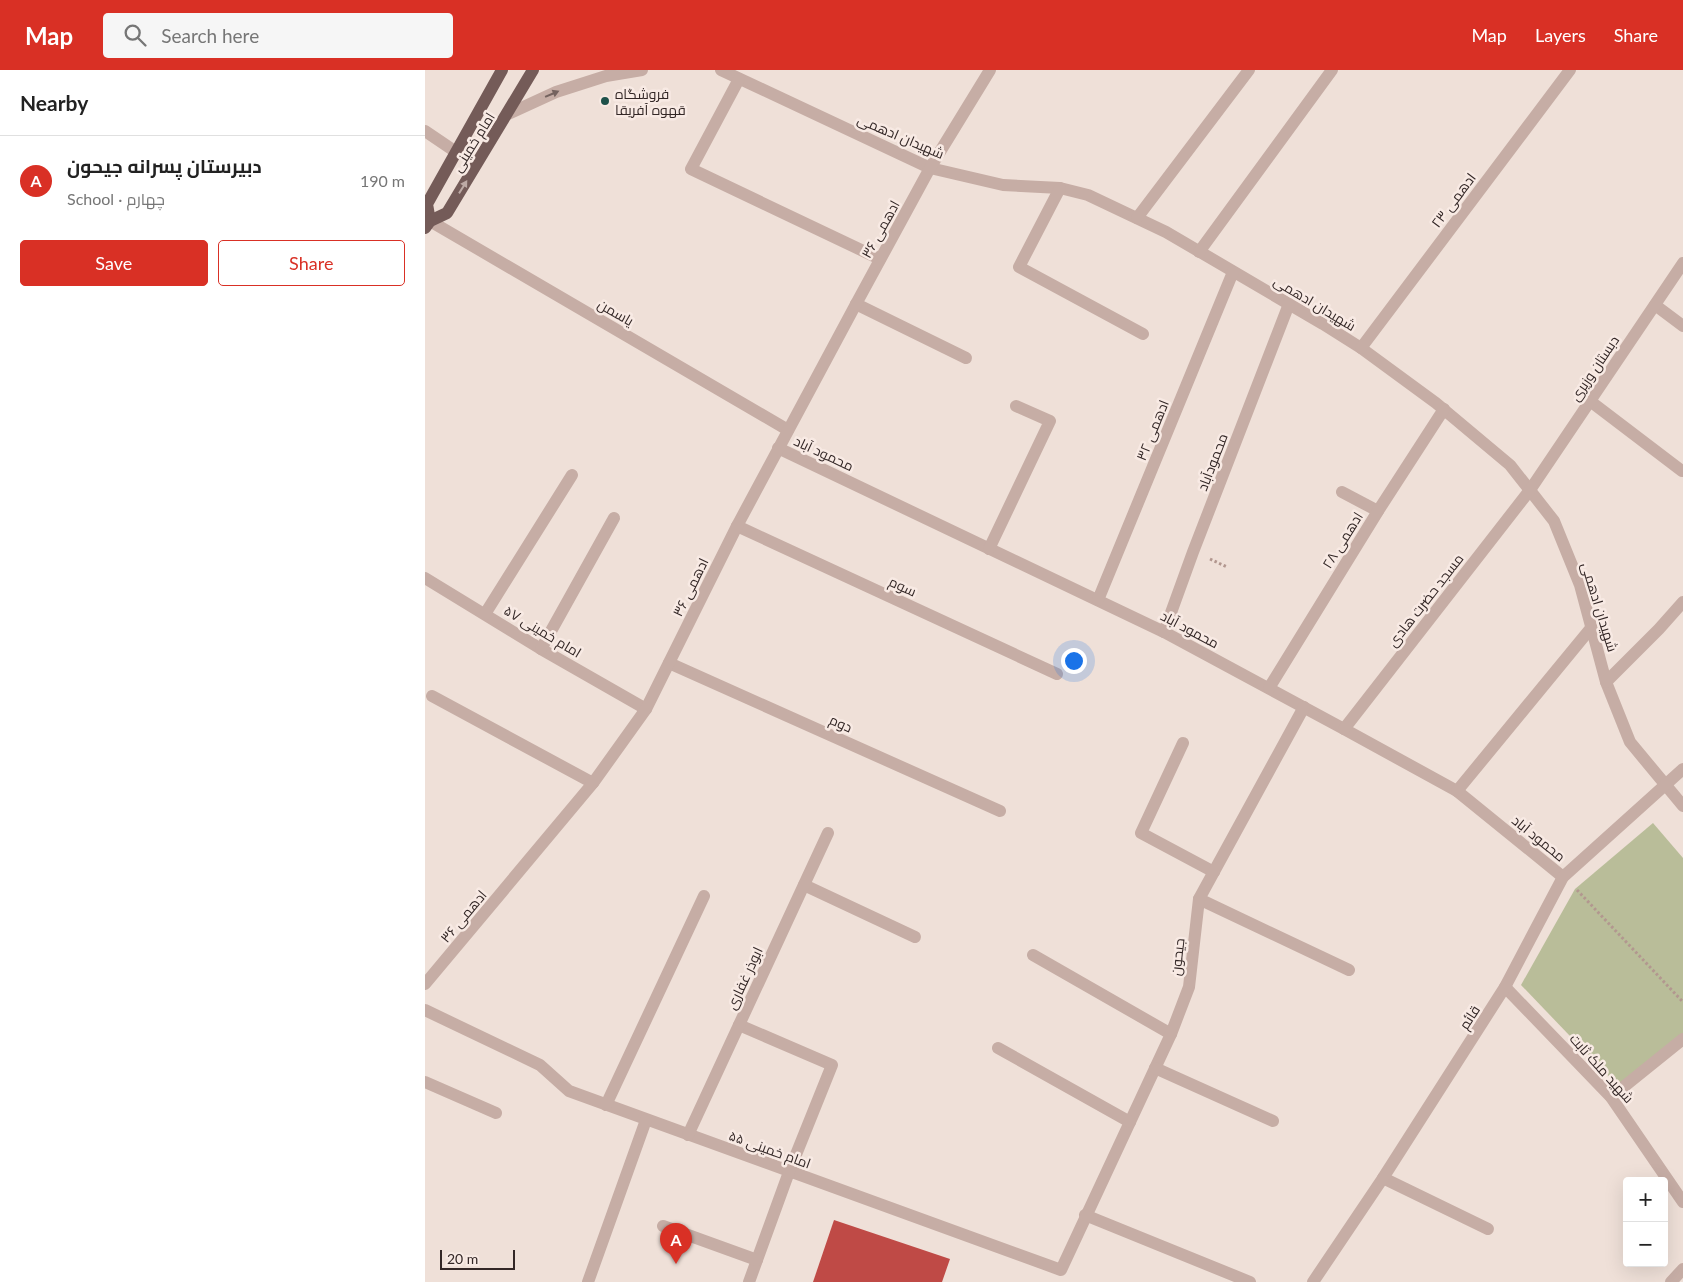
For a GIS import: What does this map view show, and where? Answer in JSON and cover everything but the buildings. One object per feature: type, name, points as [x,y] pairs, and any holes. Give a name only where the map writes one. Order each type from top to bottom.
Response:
[{"type":"main road","name":"امام خمینی","points":[[502,70],[427,204],[427,224],[447,213],[533,70]]},
{"type":"street","points":[[508,114],[556,92],[606,76],[642,70]]},
{"type":"street","name":"شهیدان ادهمی","points":[[721,70],[930,168],[1003,185],[1060,188],[1088,195],[1137,218],[1289,304],[1361,348],[1444,409],[1510,465],[1554,521],[1580,585],[1606,682],[1630,742],[1683,806]]},
{"type":"street","name":"ادهمی ۳۶","points":[[425,984],[593,783],[646,709],[737,526],[855,304],[930,168],[990,70]]},
{"type":"street","points":[[1137,218],[1249,70]]},
{"type":"street","points":[[1199,252],[1332,70]]},
{"type":"street","name":"ادهمی ۲۳","points":[[1361,348],[1570,70]]},
{"type":"street","points":[[739,79],[691,169],[880,259]]},
{"type":"street","points":[[425,131],[456,152]]},
{"type":"street","points":[[1060,188],[1019,267],[1143,334]]},
{"type":"street","name":"یاسمن","points":[[427,224],[788,430]]},
{"type":"street","name":"دبستان وزیری","points":[[1530,490],[1683,263]]},
{"type":"street","name":"ادهمی ۳۲","points":[[1098,600],[1233,272]]},
{"type":"street","points":[[855,304],[967,358]]},
{"type":"street","name":"محمودآباد","points":[[1165,632],[1197,543],[1289,304]]},
{"type":"street","points":[[1655,305],[1683,326]]},
{"type":"street","points":[[1590,401],[1682,472]]},
{"type":"street","points":[[989,549],[1050,421],[1016,406]]},
{"type":"street","name":"ادهمی ۲۸","points":[[1269,688],[1444,409]]},
{"type":"street","name":"محمود آباد","points":[[778,448],[1165,632],[1304,707],[1457,791],[1563,877]]},
{"type":"street","points":[[485,614],[572,475]]},
{"type":"street","name":"مسجد حضرت هادی","points":[[1344,729],[1530,490]]},
{"type":"street","points":[[1342,492],[1378,512]]},
{"type":"street","points":[[541,649],[614,518]]},
{"type":"street","name":"سوم","points":[[737,526],[1057,674]]},
{"type":"street","name":"امام خمینی ۵۷","points":[[425,578],[541,649],[646,709]]},
{"type":"street","points":[[1606,682],[1683,602]]},
{"type":"street","points":[[1457,791],[1591,628]]},
{"type":"street","name":"دوم","points":[[669,663],[1000,811]]},
{"type":"street","points":[[432,696],[593,783]]},
{"type":"street","name":"جیحون","points":[[1085,1215],[1171,1034],[1189,987],[1199,899],[1304,707]]},
{"type":"street","points":[[1183,743],[1141,833],[1213,872]]},
{"type":"street","name":"قائم","points":[[1313,1282],[1383,1178],[1505,987],[1563,877],[1683,769]]},
{"type":"street","name":"ابوذر غفاری","points":[[688,1135],[828,833]]},
{"type":"street","points":[[804,885],[915,937]]},
{"type":"street","points":[[606,1105],[705,896]]},
{"type":"street","points":[[1199,899],[1349,970]]},
{"type":"street","points":[[1033,955],[1171,1034]]},
{"type":"street","name":"شهید ملک ثابت","points":[[1505,987],[1611,1097],[1683,1202]]},
{"type":"street","name":"امام خمینی ۵۵","points":[[425,1010],[540,1064],[569,1091],[1061,1270],[1085,1215]]},
{"type":"street","points":[[739,1025],[832,1065],[789,1172],[749,1282]]},
{"type":"street","points":[[1611,1097],[1683,1039]]},
{"type":"street","points":[[998,1048],[1130,1122]]},
{"type":"street","points":[[1155,1068],[1273,1121]]},
{"type":"street","points":[[425,1082],[497,1113]]},
{"type":"street","points":[[588,1282],[647,1120]]},
{"type":"street","points":[[1383,1178],[1488,1229]]},
{"type":"street","points":[[1085,1215],[1250,1282]]},
{"type":"street","points":[[663,1226],[757,1260]]},
{"type":"street","points":[[1671,1282],[1683,1269]]},
{"type":"path","points":[[1563,877],[1683,1002]]},
{"type":"green space","points":[[1653,823],[1683,858],[1683,1038],[1619,1087],[1521,985],[1575,889]]},
{"type":"place","name":"فروشگاه قهوه آفریقا","points":[[605,101]]},
{"type":"place","name":"دبیرستان پسرانه جیحون","points":[[676,1264]]}]
